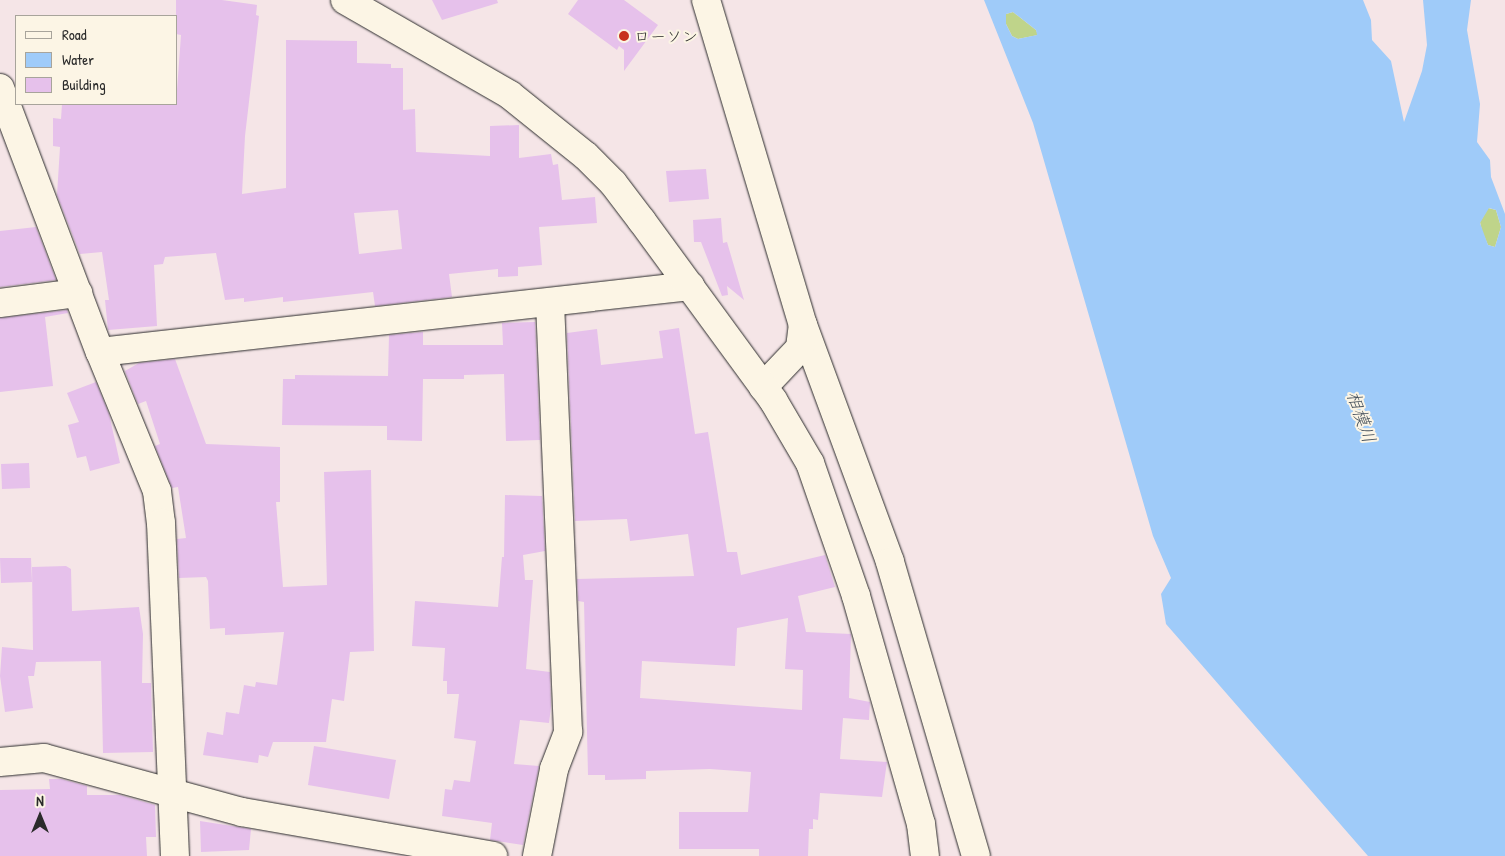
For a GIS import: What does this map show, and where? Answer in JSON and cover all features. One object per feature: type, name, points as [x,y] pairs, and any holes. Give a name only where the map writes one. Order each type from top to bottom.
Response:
[{"type":"street","points":[[345,0],[510,96],[552,125],[614,184],[763,387],[813,472],[858,605],[921,824],[925,856]]},
{"type":"street","points":[[706,0],[803,325],[890,562],[976,856]]},
{"type":"street","points":[[0,88],[100,352],[157,491],[161,522],[175,856]]},
{"type":"street","points":[[100,352],[690,286]]},
{"type":"street","points":[[0,302],[78,293]]},
{"type":"street","points":[[537,856],[554,769],[568,732],[550,303]]},
{"type":"street","points":[[763,387],[800,348],[803,325]]},
{"type":"street","points":[[0,762],[44,758],[172,791],[242,812],[493,856]]},
{"type":"green space","points":[[1013,12],[1036,30],[1038,35],[1018,39],[1012,36],[1006,24],[1006,14]]},
{"type":"green space","points":[[1488,208],[1496,210],[1501,227],[1495,247],[1488,245],[1480,222]]},
{"type":"water","name":"相模川","points":[[984,0],[1363,0],[1371,20],[1372,40],[1391,61],[1404,122],[1422,71],[1427,45],[1423,0],[1471,0],[1467,30],[1480,104],[1477,142],[1490,160],[1491,177],[1505,214],[1505,856],[1368,856],[1166,624],[1161,594],[1171,578],[1153,536],[1033,123]],"holes":[[[1013,12],[1036,30],[1037,35],[1018,39],[1012,36],[1006,24],[1006,14]],[[1489,208],[1496,210],[1501,227],[1495,247],[1488,245],[1480,223]]]},
{"type":"building","points":[[176,0],[222,0],[257,5],[256,15],[259,16],[245,136],[242,194],[286,188],[286,40],[357,41],[357,63],[391,64],[391,68],[403,68],[403,110],[415,109],[416,152],[490,156],[490,126],[519,125],[519,158],[551,154],[553,165],[558,164],[562,200],[595,197],[597,223],[539,227],[542,265],[518,267],[518,276],[498,277],[498,269],[449,274],[452,297],[375,306],[373,292],[283,302],[283,297],[244,302],[244,298],[225,300],[216,253],[165,257],[163,264],[154,265],[157,326],[108,330],[105,300],[109,300],[102,252],[80,254],[57,195],[60,147],[53,146],[53,118],[61,119],[62,105],[178,105],[181,35],[178,34]],"holes":[[[398,210],[402,249],[359,254],[354,213]]]},
{"type":"building","points":[[432,0],[497,0],[498,3],[442,20]]},
{"type":"building","name":"ローソン","points":[[578,0],[624,0],[658,25],[624,71],[624,50],[619,46],[617,50],[568,14]]},
{"type":"building","points":[[706,169],[709,199],[669,202],[666,171]]},
{"type":"building","points":[[721,218],[723,243],[727,242],[744,300],[727,286],[728,295],[722,296],[701,242],[694,242],[693,220]]},
{"type":"building","points":[[36,227],[56,280],[0,287],[0,231]]},
{"type":"building","points":[[67,310],[68,313],[45,317],[53,386],[0,392],[0,318]]},
{"type":"building","points":[[535,322],[540,440],[506,441],[504,374],[464,375],[464,379],[423,379],[422,441],[387,440],[387,426],[282,425],[283,379],[295,379],[295,375],[388,376],[389,335],[423,332],[423,345],[503,345],[502,323]]},
{"type":"building","points":[[679,328],[695,434],[708,432],[727,552],[737,552],[741,575],[825,555],[835,587],[798,596],[806,632],[851,634],[849,698],[870,702],[869,720],[843,718],[840,759],[887,762],[882,797],[820,793],[818,820],[813,819],[813,829],[809,829],[808,856],[759,856],[759,849],[679,849],[679,812],[748,812],[751,772],[710,769],[646,771],[646,779],[605,780],[605,775],[588,775],[584,602],[578,601],[577,579],[694,576],[688,534],[630,541],[627,519],[575,521],[567,333],[597,329],[601,365],[663,358],[659,331]],"holes":[[[788,618],[785,669],[803,670],[802,710],[640,698],[642,661],[735,666],[737,628]]]},
{"type":"building","points":[[175,359],[206,444],[280,447],[280,502],[276,502],[283,587],[327,585],[324,472],[371,470],[374,651],[350,652],[344,701],[332,699],[326,742],[273,742],[268,757],[259,755],[258,763],[203,755],[207,732],[223,735],[226,712],[239,714],[244,685],[255,687],[256,682],[277,685],[284,632],[225,635],[225,628],[210,629],[208,581],[206,577],[179,578],[177,539],[186,538],[178,487],[172,488],[155,446],[160,444],[146,401],[138,404],[125,371],[139,363]]},
{"type":"building","points":[[96,382],[109,414],[120,463],[90,471],[86,456],[77,458],[68,425],[79,422],[67,393]]},
{"type":"building","points":[[29,463],[30,488],[2,489],[1,464]]},
{"type":"building","points":[[505,495],[542,496],[545,551],[523,555],[525,580],[533,580],[526,669],[550,672],[551,707],[549,723],[520,720],[514,764],[539,766],[523,845],[490,840],[492,823],[442,816],[445,789],[452,790],[454,780],[470,782],[476,741],[454,738],[459,694],[447,694],[447,681],[443,681],[445,648],[412,646],[415,601],[498,607],[502,557],[504,557]]},
{"type":"building","points":[[0,558],[31,558],[32,582],[1,583]]},
{"type":"building","points":[[66,566],[71,569],[72,611],[139,607],[143,634],[142,683],[151,683],[153,752],[103,753],[101,661],[36,662],[34,676],[28,676],[33,708],[5,712],[0,676],[2,647],[33,650],[32,567]]},
{"type":"building","points":[[314,746],[396,760],[389,799],[308,785]]},
{"type":"building","points":[[49,779],[61,779],[87,786],[87,795],[120,795],[155,805],[156,837],[146,837],[147,856],[0,856],[0,790],[50,789]]},
{"type":"building","points":[[200,821],[251,829],[249,850],[201,852]]},
{"type":"place","name":"ローソン","points":[[624,36]]}]
